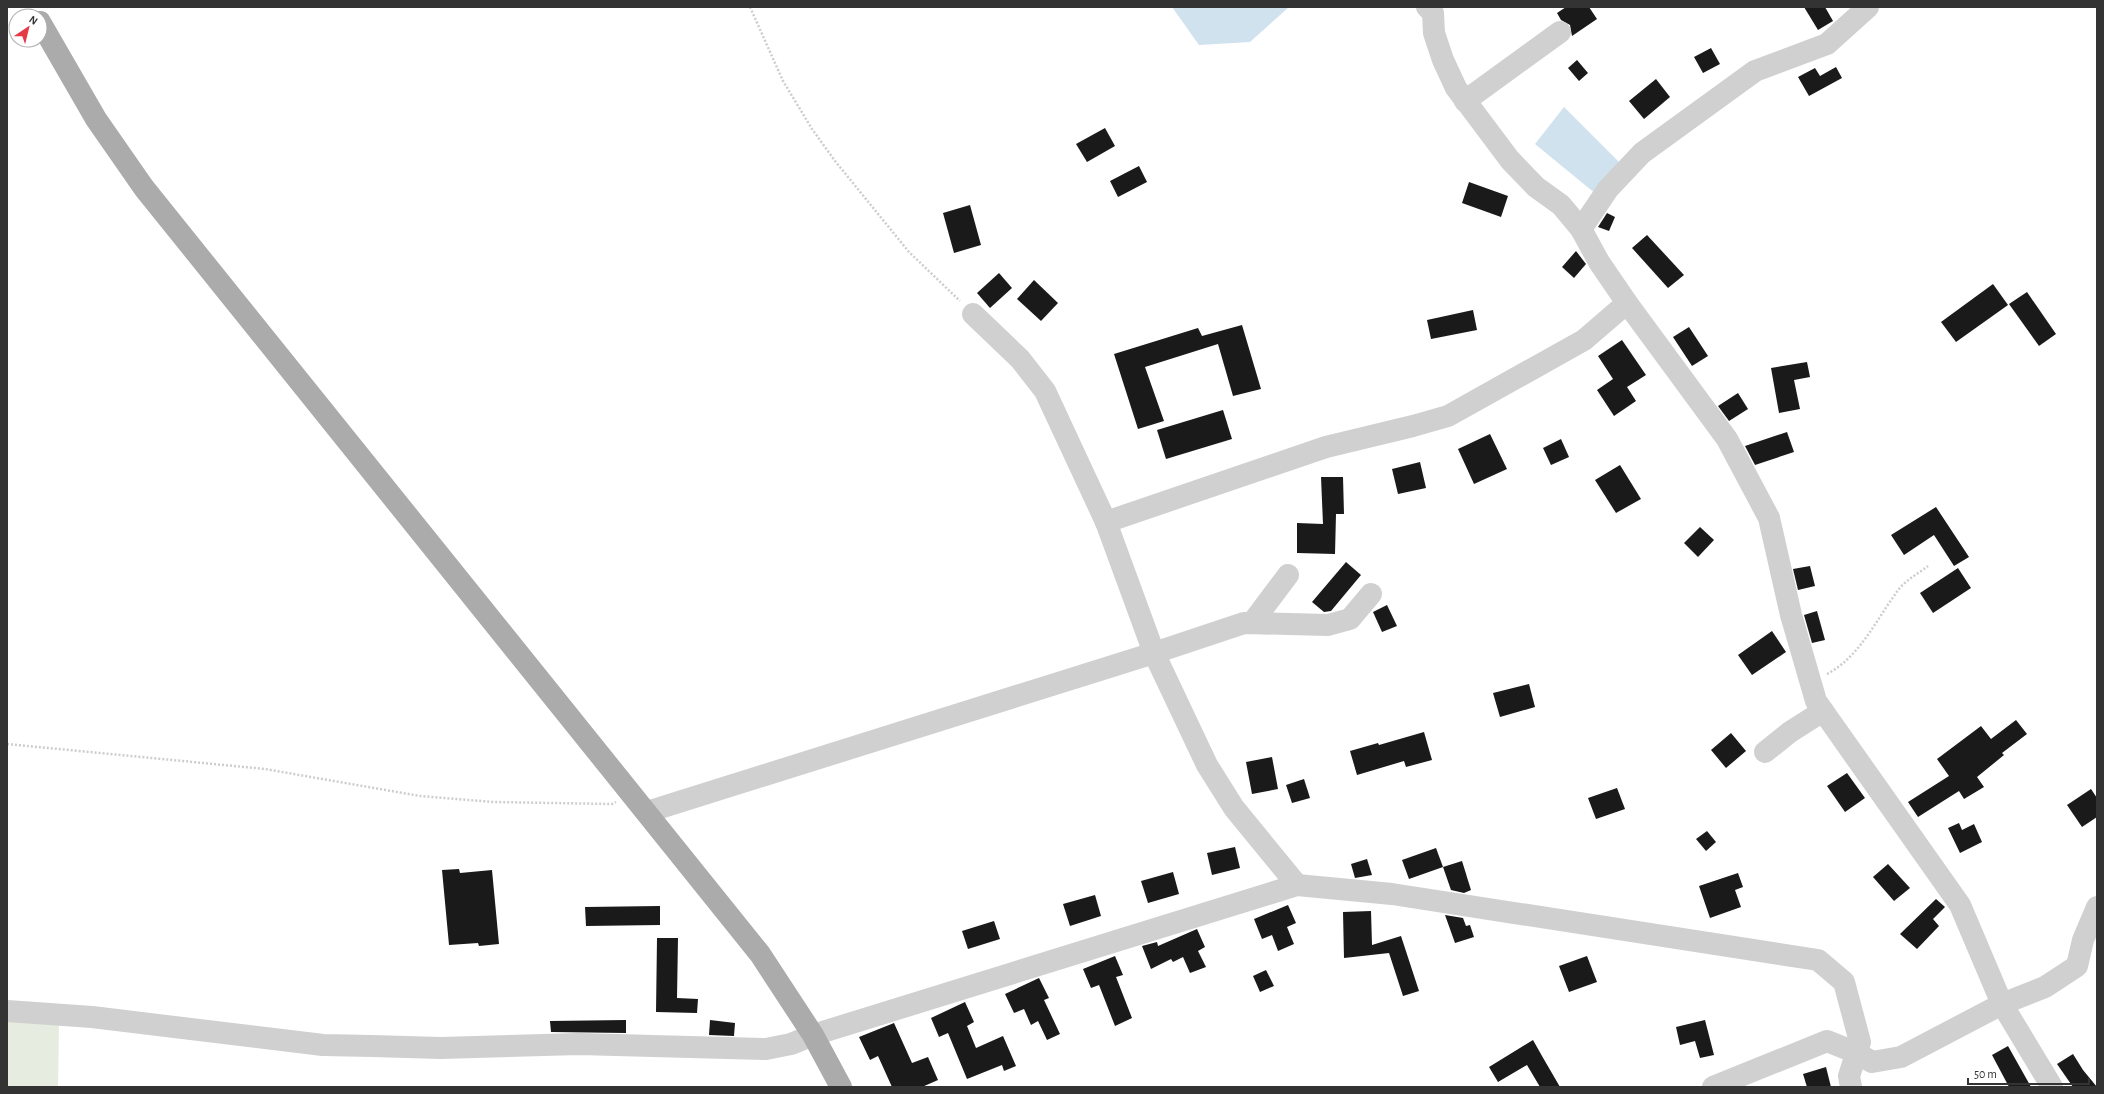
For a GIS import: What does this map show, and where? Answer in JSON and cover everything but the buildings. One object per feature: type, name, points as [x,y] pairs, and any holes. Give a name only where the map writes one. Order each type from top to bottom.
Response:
[{"type":"main road","points":[[48,36],[96,119],[144,188],[760,954],[813,1035],[841,1087]]},
{"type":"street","points":[[1427,7],[1433,13],[1434,33],[1443,60],[1456,88],[1465,101],[1510,160],[1536,187],[1561,205],[1581,229],[1599,262],[1627,303],[1727,439],[1769,518],[1791,615],[1816,701],[1960,905],[2002,1004],[2052,1087]]},
{"type":"street","points":[[1581,229],[1608,189],[1642,153],[1755,71],[1827,44],[1868,7]]},
{"type":"street","points":[[1465,101],[1560,32]]},
{"type":"street","points":[[1106,522],[1326,448],[1448,416],[1584,340],[1627,303]]},
{"type":"street","points":[[973,314],[1020,359],[1045,391],[1106,522],[1154,653],[1207,765],[1220,788],[1234,808],[1297,885]]},
{"type":"street","points":[[1252,623],[1288,575]]},
{"type":"street","points":[[647,812],[1154,653],[1244,623],[1328,626],[1350,620],[1371,594]]},
{"type":"street","points":[[1765,752],[1790,732],[1823,711]]},
{"type":"street","points":[[7,1011],[92,1017],[323,1045],[441,1048],[586,1044],[766,1049],[791,1044],[813,1035],[1297,885],[1400,895],[1818,960],[1844,982],[1860,1042],[1849,1076],[1850,1087]]},
{"type":"street","points":[[1713,1087],[1827,1041],[1857,1053],[1872,1062],[1901,1057],[2002,1004],[2045,987],[2077,966],[2083,940],[2097,907]]},
{"type":"path","points":[[750,7],[783,81],[812,128],[835,161],[909,252],[973,314]]},
{"type":"path","points":[[1810,682],[1842,666],[1861,643],[1900,587],[1928,566]]},
{"type":"path","points":[[7,744],[265,769],[420,796],[485,801],[612,804],[632,794]]},
{"type":"shaded area","points":[[7,1019],[59,1024],[58,1087],[7,1087]]},
{"type":"water","points":[[1172,7],[1289,7],[1250,42],[1199,45]]},
{"type":"water","points":[[1564,107],[1620,163],[1596,194],[1535,144]]}]
